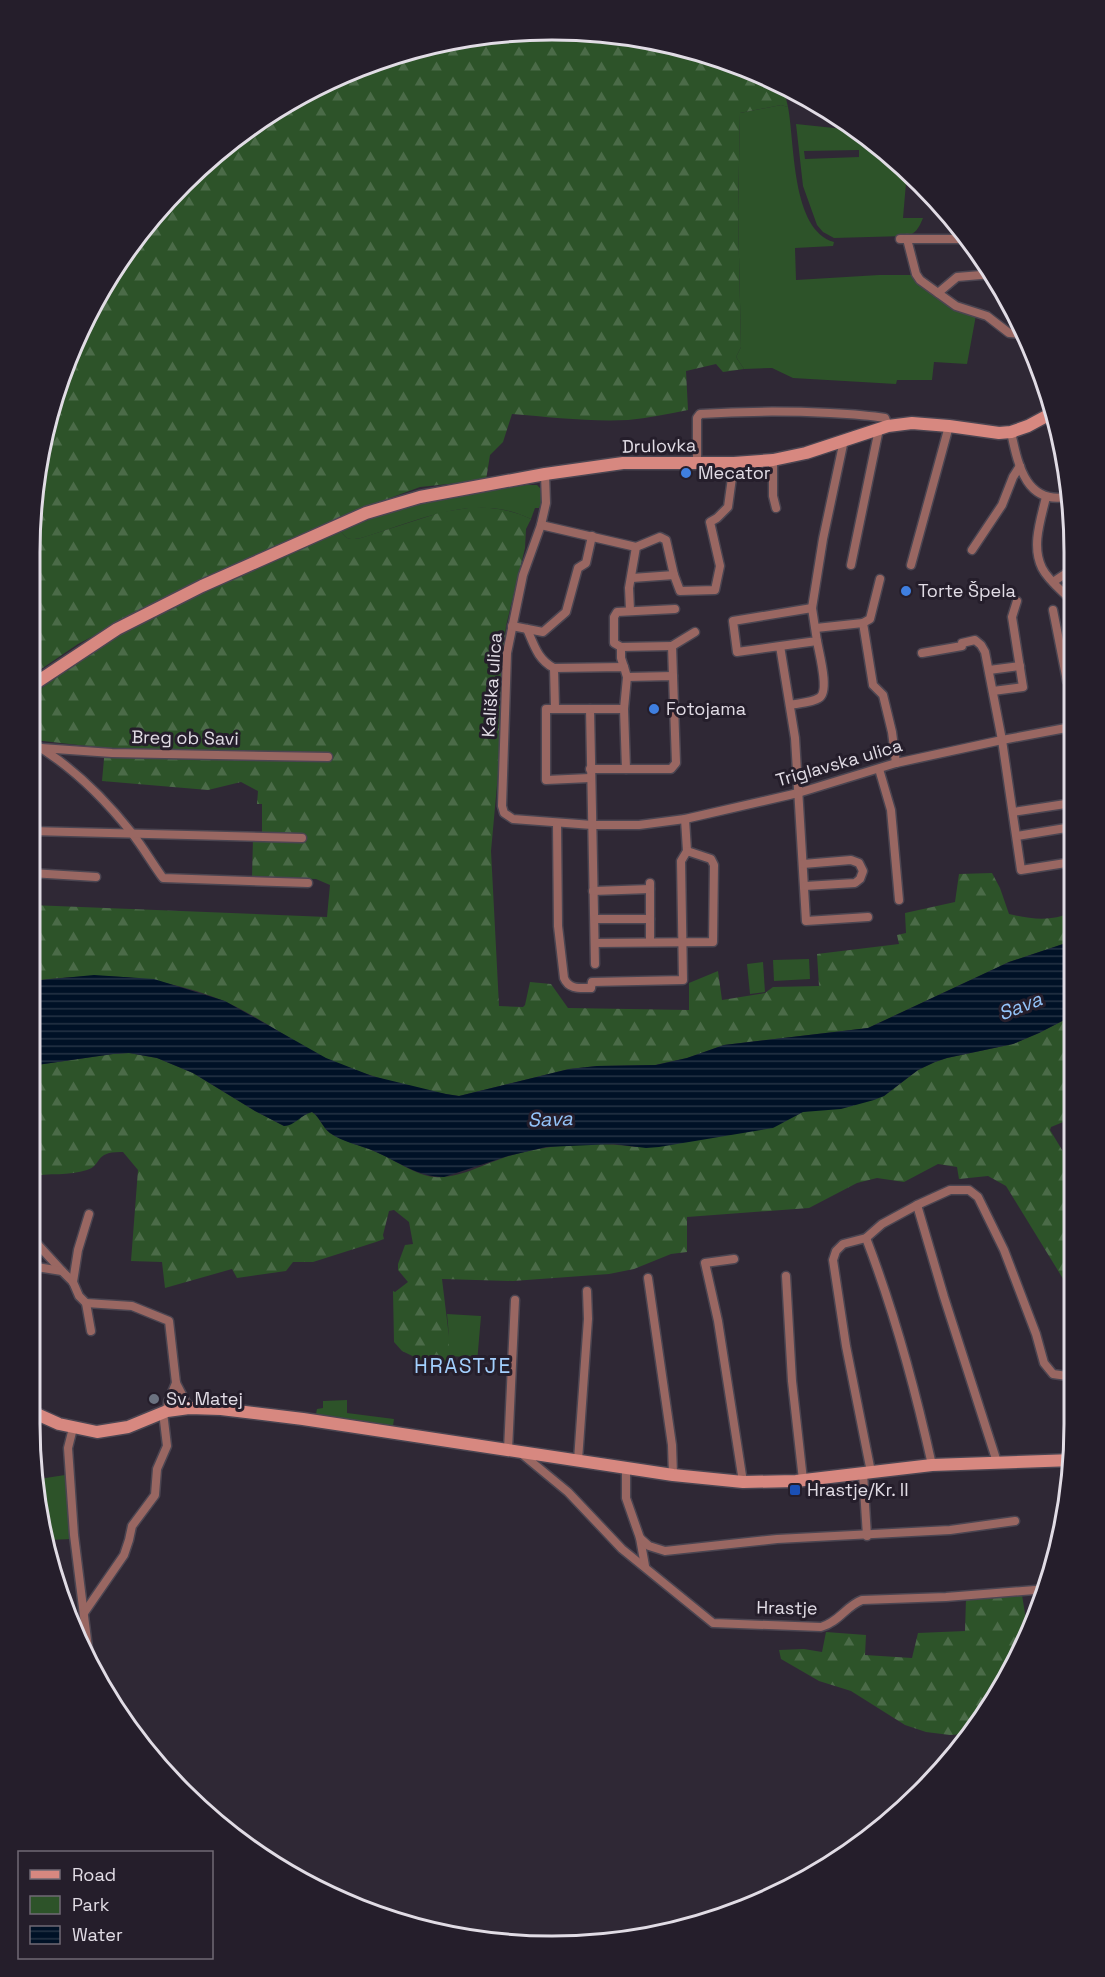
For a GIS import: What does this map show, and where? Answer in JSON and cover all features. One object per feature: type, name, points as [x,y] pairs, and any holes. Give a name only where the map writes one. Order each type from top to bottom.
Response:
[{"type":"street","points":[[957,239],[904,239],[916,274],[920,280],[956,306],[987,316],[1009,333],[1015,333]]},
{"type":"street","points":[[938,293],[957,277],[982,275]]},
{"type":"street","name":"Drulovka","points":[[698,463],[697,418],[700,414],[785,411],[871,416],[885,418],[883,428]]},
{"type":"street","name":"Drulovka","points":[[40,681],[88,647],[147,613],[202,586],[366,513],[420,497],[545,474],[623,463],[734,463],[773,460],[806,453],[883,428],[912,423],[999,433],[1011,432],[1046,416]]},
{"type":"street","points":[[911,565],[949,426]]},
{"type":"street","points":[[850,565],[883,428]]},
{"type":"street","points":[[1011,432],[1027,483],[1046,497],[1061,499]]},
{"type":"street","points":[[790,705],[818,699],[823,695],[824,686],[812,608],[823,539],[844,440]]},
{"type":"street","points":[[773,460],[772,496],[776,508]]},
{"type":"street","points":[[541,525],[636,548],[660,537],[666,540],[680,591],[716,590],[720,566],[710,522],[728,507],[734,463]]},
{"type":"street","points":[[972,550],[1002,505],[1020,466]]},
{"type":"street","name":"Kališka ulica","points":[[545,474],[546,503],[541,525],[523,574],[507,654],[502,806],[504,813],[513,819],[557,824],[639,825],[685,819]]},
{"type":"street","points":[[1046,497],[1038,530],[1037,552],[1042,568],[1064,593]]},
{"type":"street","points":[[512,626],[543,632],[566,612],[578,568],[586,563],[592,536]]},
{"type":"street","points":[[630,610],[629,588],[636,548]]},
{"type":"street","points":[[632,578],[674,575]]},
{"type":"street","points":[[1053,582],[1064,575]]},
{"type":"street","points":[[816,628],[863,622],[870,619],[880,579]]},
{"type":"street","points":[[993,691],[1023,687],[1012,616],[1017,601]]},
{"type":"street","points":[[812,608],[733,621],[737,652],[818,641]]},
{"type":"street","points":[[675,609],[617,612],[614,617],[614,643],[621,647],[672,646],[695,632]]},
{"type":"street","points":[[1053,610],[1064,666]]},
{"type":"street","points":[[863,622],[873,685],[883,695],[892,732],[896,763]]},
{"type":"street","points":[[527,629],[539,656],[545,664],[554,668],[624,667]]},
{"type":"street","points":[[922,653],[962,646],[962,643],[975,640],[986,652],[1022,870],[1064,863]]},
{"type":"street","points":[[624,709],[546,709],[546,780],[626,769],[671,769],[676,763],[672,646]]},
{"type":"street","points":[[780,646],[795,738],[806,921],[868,917]]},
{"type":"street","points":[[621,647],[621,658],[627,677],[624,709],[626,769]]},
{"type":"street","points":[[989,670],[1020,666]]},
{"type":"street","points":[[554,668],[555,708]]},
{"type":"street","points":[[627,677],[673,676]]},
{"type":"street","points":[[590,709],[595,964]]},
{"type":"street","name":"Triglavska ulica","points":[[685,819],[798,793],[896,763],[1064,728]]},
{"type":"street","name":"Breg ob Savi","points":[[41,748],[112,753],[328,757]]},
{"type":"street","name":"Breg ob Savi","points":[[41,748],[95,793],[133,834],[163,878],[308,883]]},
{"type":"street","points":[[879,769],[891,810],[898,900]]},
{"type":"street","points":[[1013,812],[1064,804]]},
{"type":"street","points":[[557,824],[558,926],[564,978],[566,984],[574,988],[591,988],[592,982],[683,980],[681,861],[687,850],[685,819]]},
{"type":"street","points":[[1017,836],[1064,828]]},
{"type":"street","points":[[40,831],[302,838]]},
{"type":"street","points":[[595,943],[713,942],[714,865],[711,859],[687,850]]},
{"type":"street","points":[[803,864],[851,860],[859,863],[863,871],[860,879],[855,883],[805,886]]},
{"type":"street","points":[[40,874],[96,877]]},
{"type":"street","points":[[593,891],[650,886],[650,941]]},
{"type":"street","points":[[595,919],[650,919]]},
{"type":"street","points":[[867,1536],[867,1472],[833,1260],[836,1251],[843,1244],[866,1238],[882,1224],[950,1190],[969,1190],[978,1197],[1004,1250],[1036,1334],[1044,1363],[1053,1374],[1064,1376]]},
{"type":"street","points":[[916,1205],[997,1462]]},
{"type":"street","points":[[73,1282],[78,1250],[89,1214]]},
{"type":"street","points":[[866,1238],[898,1332],[920,1407],[932,1465]]},
{"type":"street","points":[[40,1247],[73,1282],[79,1296],[86,1303],[91,1331]]},
{"type":"street","points":[[734,1259],[705,1263],[718,1321],[743,1482]]},
{"type":"street","points":[[40,1268],[62,1271]]},
{"type":"street","points":[[786,1276],[792,1381],[803,1480]]},
{"type":"street","points":[[648,1278],[672,1445],[673,1475]]},
{"type":"street","points":[[578,1460],[588,1292]]},
{"type":"street","points":[[514,1450],[515,1300]]},
{"type":"street","points":[[86,1303],[132,1306],[169,1321],[176,1383],[189,1408]]},
{"type":"street","points":[[84,1613],[124,1555],[132,1526],[155,1495],[157,1469],[167,1446],[165,1411],[176,1383]]},
{"type":"street","points":[[40,1416],[73,1428],[98,1432],[118,1429],[165,1411],[189,1408],[220,1409],[303,1419],[673,1475],[743,1482],[803,1480],[932,1465],[1063,1460]]},
{"type":"street","points":[[73,1428],[68,1448],[74,1535],[87,1637]]},
{"type":"street","name":"Hrastje","points":[[514,1450],[568,1492],[609,1537],[713,1623],[820,1627],[831,1625],[856,1602],[862,1600],[946,1597],[1037,1590]]},
{"type":"street","points":[[626,1467],[626,1498],[640,1538],[645,1566]]},
{"type":"street","points":[[640,1538],[649,1546],[665,1551],[777,1539],[950,1530],[1015,1521]]},
{"type":"green space","points":[[552,40],[586,42],[652,50],[717,68],[786,97],[788,107],[781,105],[740,113],[738,212],[741,347],[736,357],[744,369],[723,372],[716,364],[686,371],[688,410],[673,413],[614,420],[512,414],[503,442],[490,455],[486,480],[420,487],[347,514],[78,644],[40,670],[40,552],[45,486],[50,453],[68,388],[93,326],[109,296],[146,241],[190,190],[241,146],[297,109],[357,79],[420,58],[453,50],[519,42]]},
{"type":"green space","points":[[781,105],[788,107],[794,162],[802,204],[810,221],[820,234],[834,242],[833,246],[795,248],[796,280],[914,275],[976,315],[967,364],[934,362],[932,380],[897,380],[896,384],[793,378],[772,368],[744,369],[736,357],[741,347],[738,212],[740,113]]},
{"type":"green space","points":[[796,124],[839,129],[864,146],[907,183],[903,218],[923,218],[916,230],[905,236],[834,238],[823,232],[817,225],[803,186]],"holes":[[[859,150],[859,157],[805,159],[804,151]]]},
{"type":"green space","points":[[537,485],[542,490],[541,503],[539,508],[535,508],[531,519],[510,511],[467,508],[445,512],[357,539],[347,538],[341,531],[422,502]]},
{"type":"green space","points":[[475,507],[490,508],[517,513],[531,519],[526,529],[525,548],[506,626],[502,665],[499,763],[491,851],[499,1006],[523,1007],[530,982],[551,984],[568,1008],[689,1010],[689,983],[718,971],[722,1000],[765,993],[773,987],[819,986],[817,954],[899,944],[897,935],[906,933],[905,913],[955,902],[959,874],[992,873],[1009,914],[1041,919],[1064,915],[1064,944],[1009,962],[868,1028],[724,1045],[687,1058],[655,1065],[569,1069],[459,1096],[403,1085],[344,1066],[311,1051],[237,1007],[188,988],[122,977],[100,976],[40,980],[40,905],[327,917],[330,885],[316,879],[252,877],[253,838],[262,838],[262,804],[257,804],[258,791],[241,782],[208,790],[102,781],[105,748],[40,741],[40,690],[85,657],[141,622],[215,585],[341,531],[347,538],[357,539],[442,512]]},
{"type":"green space","points":[[809,959],[810,979],[774,981],[773,960]]},
{"type":"green space","points":[[763,962],[765,992],[750,994],[747,964]]},
{"type":"green space","points":[[1064,1020],[1064,1122],[1051,1127],[1050,1130],[1064,1153],[1064,1280],[1006,1186],[988,1176],[959,1179],[957,1167],[938,1164],[904,1182],[877,1178],[857,1183],[809,1208],[687,1217],[687,1252],[671,1254],[634,1269],[609,1274],[513,1281],[442,1279],[449,1346],[433,1360],[423,1361],[402,1351],[394,1342],[393,1291],[395,1292],[408,1282],[398,1270],[398,1264],[405,1245],[413,1244],[409,1222],[394,1210],[389,1211],[384,1239],[376,1242],[313,1262],[293,1262],[286,1271],[237,1278],[232,1269],[165,1288],[162,1262],[131,1261],[138,1170],[123,1152],[107,1154],[92,1168],[80,1172],[40,1175],[40,1065],[113,1054],[129,1053],[157,1058],[193,1073],[284,1126],[312,1112],[330,1133],[338,1137],[421,1174],[444,1177],[463,1173],[509,1156],[556,1146],[588,1144],[636,1147],[884,1096],[918,1070],[935,1062],[1013,1044]]},
{"type":"green space","points":[[447,1314],[481,1316],[477,1363],[469,1362],[467,1357],[449,1356],[448,1365],[433,1360],[446,1346],[448,1340]]},
{"type":"green space","points":[[347,1400],[347,1413],[394,1419],[393,1426],[316,1414],[317,1409],[323,1408],[323,1401]]},
{"type":"green space","points":[[65,1475],[71,1539],[54,1540],[44,1478]]},
{"type":"green space","points":[[1022,1595],[1026,1620],[996,1681],[960,1734],[926,1732],[905,1725],[851,1691],[819,1681],[781,1659],[779,1650],[804,1649],[822,1652],[826,1632],[866,1635],[865,1655],[912,1658],[918,1633],[965,1631],[966,1599]]},
{"type":"water","name":"Sava","points":[[1064,944],[1064,1020],[1013,1044],[935,1062],[918,1070],[884,1096],[874,1100],[841,1109],[803,1112],[773,1128],[659,1147],[646,1148],[614,1144],[546,1147],[508,1156],[444,1177],[416,1171],[374,1151],[340,1139],[327,1131],[312,1112],[284,1126],[193,1073],[157,1058],[129,1053],[40,1065],[40,980],[94,975],[154,979],[225,1001],[326,1058],[372,1076],[459,1096],[569,1069],[656,1065],[687,1058],[724,1045],[868,1028],[1009,962]]},
{"type":"place","name":"Mecator","points":[[686,473]]},
{"type":"place","name":"Torte Špela","points":[[906,591]]},
{"type":"place","name":"Fotojama","points":[[654,709]]},
{"type":"place","name":"Sv. Matej","points":[[154,1399]]},
{"type":"place","name":"Hrastje/Kr. II","points":[[795,1490]]},
{"type":"district","name":"HRASTJE","points":[[463,1366]]}]
